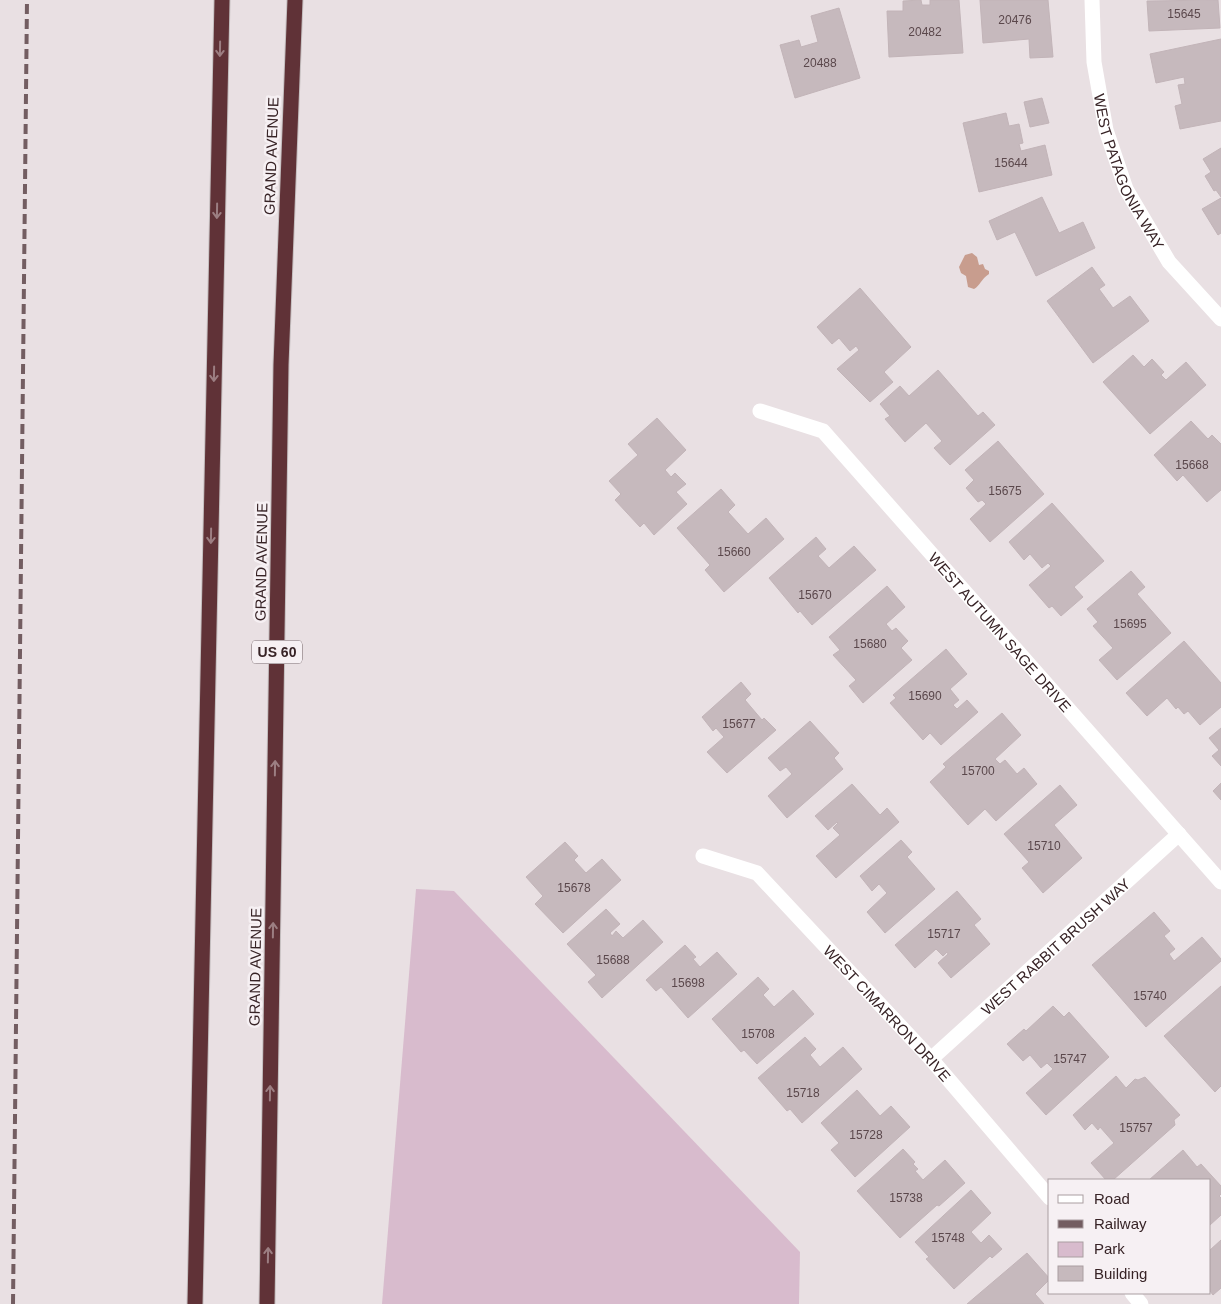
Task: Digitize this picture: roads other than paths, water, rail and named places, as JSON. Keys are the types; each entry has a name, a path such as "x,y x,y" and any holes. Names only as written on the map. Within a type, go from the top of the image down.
{"highway":[{"path":"195,1304 222,0"},
{"name":"GRAND AVENUE","path":"267,1304 281,365 295,0"}],"street":[{"name":"WEST PATAGONIA WAY","path":"1092,0 1094,62 1106,130 1126,189 1169,262 1221,320"},
{"name":"WEST AUTUMN SAGE DRIVE","path":"760,411 823,431 1221,882"},
{"name":"WEST RABBIT BRUSH WAY","path":"931,1059 1179,834"},
{"name":"WEST CIMARRON DRIVE","path":"703,856 757,873 931,1059 1048,1196"}],"railway":[{"path":"13,1304 27,0"}]}
